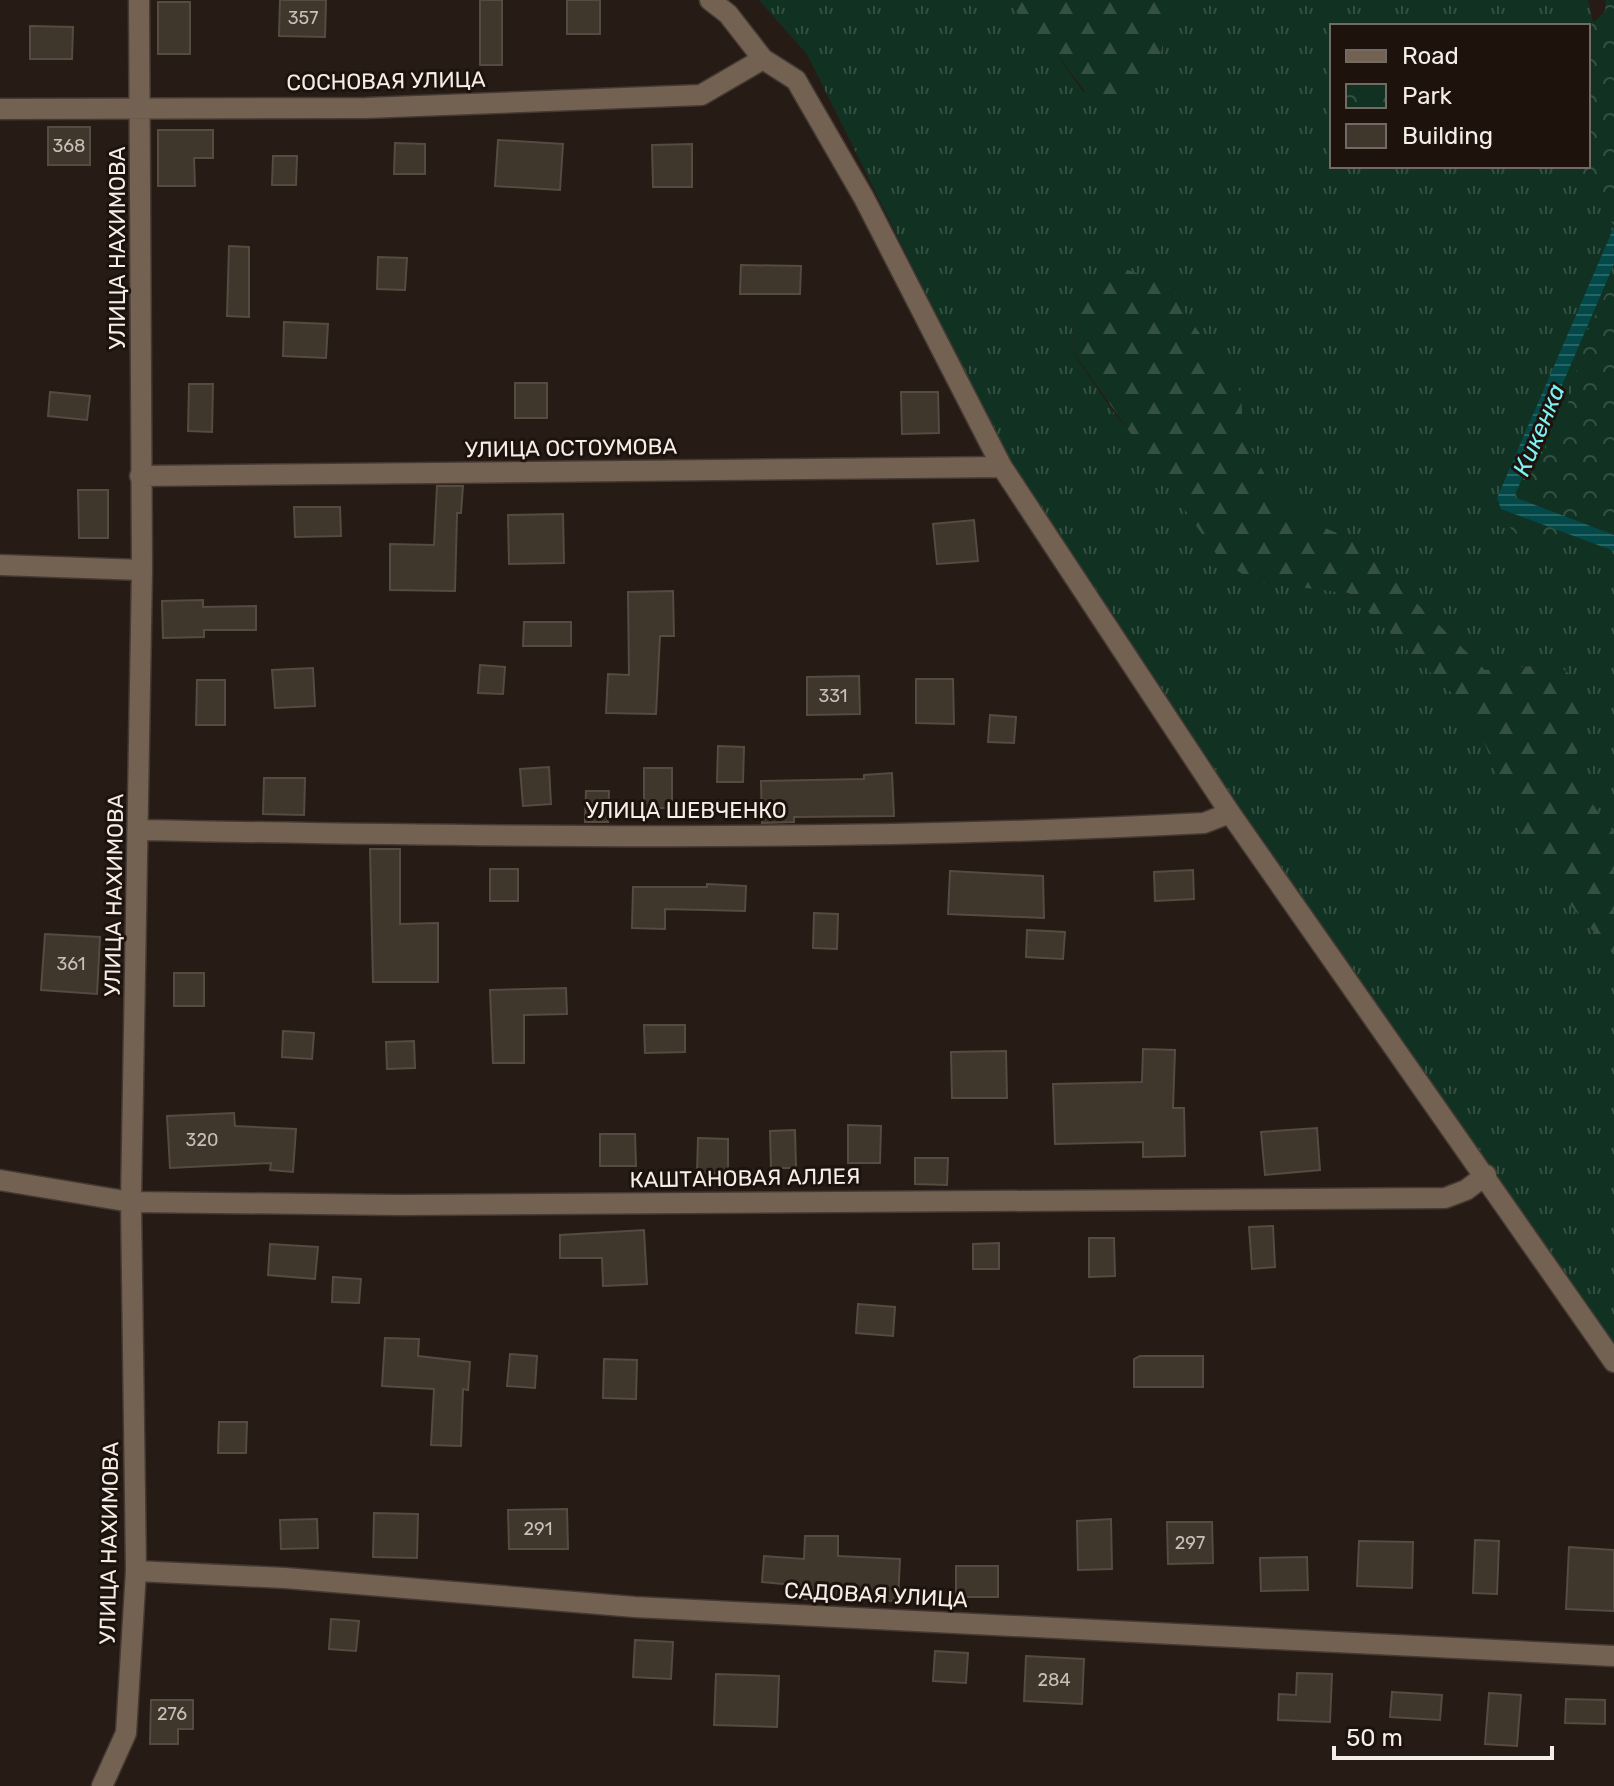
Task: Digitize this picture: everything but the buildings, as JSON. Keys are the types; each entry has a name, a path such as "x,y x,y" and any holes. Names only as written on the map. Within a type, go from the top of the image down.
{"street":[{"name":"УЛИЦА НАХИМОВА","path":"102,1786 126,1733 136,1571 131,1202 140,830 142,570 142,108 139,0"},
{"path":"710,0 728,14 763,59 796,80 864,198 1002,467 1230,813 1614,1362"},
{"name":"СОСНОВАЯ УЛИЦА","path":"0,109 366,108 701,95 763,59"},
{"name":"УЛИЦА ОСТОУМОВА","path":"140,476 1002,467"},
{"path":"0,565 142,570"},
{"name":"УЛИЦА ШЕВЧЕНКО","path":"140,830 389,835 999,834 1204,823 1230,813"},
{"name":"КАШТАНОВАЯ АЛЛЕЯ","path":"0,1180 131,1202 401,1205 1445,1198 1466,1190 1486,1175"},
{"name":"САДОВАЯ УЛИЦА","path":"136,1571 285,1578 635,1607 1614,1656"}],"green space":[{"path":"759,0 1010,0 1028,34 1052,48 1083,92 1158,67 1171,0 1588,0 1614,114 1614,834 1572,776 1584,723 1557,664 1485,670 1351,539 1309,521 1271,486 1243,434 1241,393 1107,263 1072,320 1073,353 1114,413 1254,582 1349,593 1450,691 1484,742 1536,866 1614,955 1614,1346 1243,818 1010,463 807,54"},
{"path":"1010,0 1171,0 1158,67 1106,119 1052,48 1028,34"},
{"path":"1606,0 1614,0 1614,226 1576,168 1590,168 1590,26 1605,11"},
{"path":"1107,263 1164,282 1241,393 1243,434 1271,486 1309,521 1351,539 1485,670 1557,664 1584,686 1584,723 1572,776 1614,834 1614,955 1536,866 1484,742 1450,691 1349,593 1254,582 1219,558 1073,352 1072,320"},
{"path":"1614,278 1614,539 1592,536 1536,541 1520,538 1503,520 1500,507 1509,486 1535,466 1565,415 1586,334"}],"water":[{"name":"Кикенка","path":"1614,227 1614,264 1514,497 1614,535 1614,551 1501,509 1497,498"}]}
